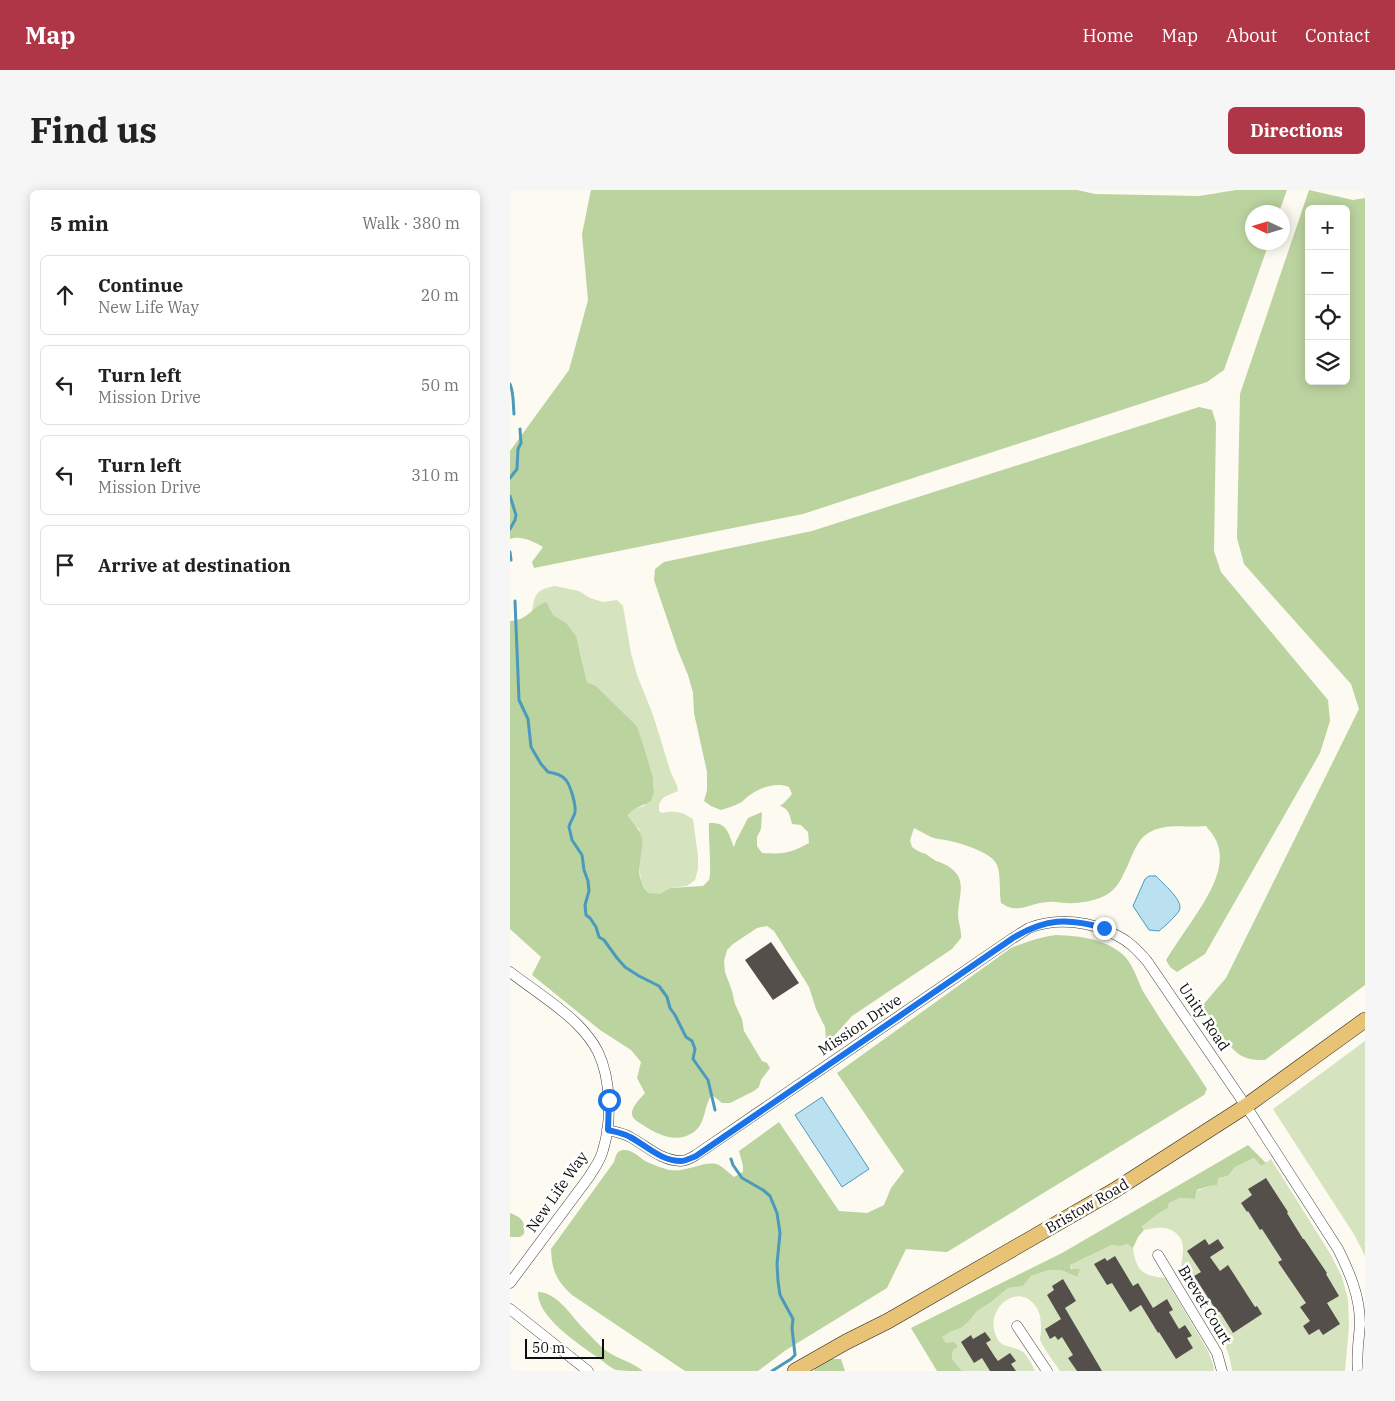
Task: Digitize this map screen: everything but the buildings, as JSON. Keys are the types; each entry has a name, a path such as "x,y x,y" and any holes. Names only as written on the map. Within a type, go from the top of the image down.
{"main road":[{"name":"Bristow Road","path":"795,1371 888,1321 1115,1190 1246,1106 1365,1020"}],"street":[{"name":"Mission Drive","path":"608,1130 620,1132 660,1156 670,1160 683,1161 696,1156 1029,928 1067,922 1087,924 1104,928 1120,936 1134,947"},
{"name":"Unity Road","path":"1134,947 1147,961 1246,1106 1338,1249 1348,1269 1356,1293 1360,1321 1357,1369"},
{"name":"New Life Way","path":"510,972 566,1014 588,1037 598,1052 609,1100 608,1130 603,1150 589,1177 510,1282"},
{"name":"Brevet Court","path":"1158,1255 1218,1353 1222,1371"},
{"path":"510,1309 588,1371"},
{"path":"1017,1326 1046,1371"}],"green space":[{"path":"591,190 1077,190 1095,194 1199,196 1236,190 1287,190 1282,205 1245,205 1245,250 1267,250 1224,370 1207,382 803,514 534,568 532,562 543,547 523,538 510,539 510,451 569,370 588,300 582,234"},
{"path":"1309,190 1353,200 1365,198 1365,985 1265,1060 1247,1058 1237,1053 1202,1006 1226,978 1359,709 1351,684 1244,564 1237,538 1240,394"},
{"path":"1199,407 1212,410 1216,423 1214,551 1221,572 1328,700 1330,721 1320,753 1205,954 1177,972 1170,967 1166,960 1204,902 1219,868 1218,846 1206,826 1173,826 1150,832 1138,843 1118,885 1110,893 1100,898 1079,903 1051,902 1019,908 1013,908 1001,903 997,865 989,856 952,841 931,837 914,828 910,840 912,847 949,867 960,880 961,891 958,915 961,938 952,949 852,1016 834,1036 826,1040 825,1027 816,1009 809,987 774,931 767,926 757,928 727,950 724,961 725,972 742,1019 744,1031 762,1061 767,1063 770,1068 761,1080 759,1087 730,1103 722,1103 712,1095 701,1124 688,1136 674,1138 661,1135 635,1120 632,1114 633,1109 645,1093 637,1078 641,1062 631,1050 600,1030 532,975 541,957 510,929 510,621 526,616 536,607 546,602 553,615 566,623 576,636 587,682 596,686 637,726 653,777 654,792 651,801 636,808 628,815 640,832 642,839 639,872 645,890 648,893 660,894 670,888 703,886 710,876 709,823 724,826 734,847 748,818 762,812 757,846 762,853 781,853 796,849 809,843 808,832 801,825 792,824 790,815 780,806 792,794 789,787 774,785 764,788 754,792 740,803 721,810 704,801 707,790 707,772 694,713 693,693 654,580 655,569 664,562 812,531"},
{"path":"555,586 579,591 590,598 603,602 617,600 623,606 631,653 637,675 653,715 671,773 677,785 678,791 664,797 659,804 659,811 662,813 678,812 693,819 698,869 695,880 687,886 670,888 660,894 648,894 641,881 639,864 642,850 639,829 631,822 628,814 633,809 644,806 654,792 653,777 637,726 596,686 587,682 579,648 566,623 552,615 532,612 534,600 538,593"},
{"path":"1056,935 1082,937 1098,941 1114,948 1125,957 1132,966 1144,993 1162,1022 1207,1089 1204,1095 947,1252 906,1249 887,1288 786,1350 758,1371 685,1371 572,1295 562,1285 552,1263 551,1249 614,1162 618,1153 623,1150 630,1151 647,1162 669,1170 683,1170 714,1164 721,1166 734,1177 743,1172 739,1151 779,1122 839,1211 867,1213 884,1205 891,1188 904,1171 837,1073 1011,948 1033,940"},
{"path":"1365,1041 1365,1256 1355,1236 1273,1109"},
{"path":"1248,1145 1266,1163 1261,1166 1254,1158 1235,1167 1228,1176 1218,1178 1217,1185 1197,1190 1195,1199 1180,1198 1169,1203 1168,1208 1142,1226 1144,1230 1133,1248 1127,1244 1120,1246 1112,1245 1070,1265 1071,1269 1080,1269 1077,1277 1061,1270 1049,1270 1031,1276 1023,1286 1008,1288 977,1311 961,1328 942,1337 946,1343 954,1342 958,1347 953,1350 952,1359 962,1371 937,1371 911,1328 1062,1253"},
{"path":"1254,1158 1261,1166 1271,1159 1331,1255 1342,1277 1348,1299 1349,1326 1345,1371 1232,1371 1223,1339 1183,1274 1181,1267 1183,1248 1181,1239 1169,1229 1144,1230 1142,1226 1168,1208 1169,1203 1180,1198 1195,1199 1197,1191 1216,1185 1218,1178 1228,1176 1235,1167"},
{"path":"510,1213 520,1218 523,1223 524,1234 520,1237 510,1237"},
{"path":"1127,1244 1133,1248 1136,1262 1142,1271 1151,1276 1165,1278 1208,1351 1214,1371 1060,1371 1041,1342 1041,1320 1038,1309 1026,1298 1018,1296 1010,1298 997,1310 994,1318 994,1328 999,1341 1023,1352 1035,1371 962,1371 952,1359 953,1350 958,1347 946,1343 941,1337 961,1328 977,1311 1008,1288 1023,1286 1031,1276 1049,1270 1061,1270 1077,1277 1070,1265 1112,1245 1120,1246"},
{"path":"538,1292 551,1296 563,1305 605,1350 643,1371 616,1370 580,1345 551,1320 544,1311"},
{"path":"830,1359 841,1359 845,1371 814,1371 817,1363"}],"water":[{"path":"1149,876 1156,876 1176,897 1180,907 1175,916 1159,931 1149,930 1133,906 1145,879"},
{"path":"822,1097 869,1169 842,1187 795,1115"}],"waterway":[{"path":"510,384 513,395 514,414"},
{"path":"510,478 517,469 518,449 521,443 520,429"},
{"path":"510,496 516,515 510,529"},
{"path":"510,552 511,560"},
{"path":"515,601 519,700 528,719 531,747 548,772 558,774 564,778 571,791 575,812 569,827 572,840 582,855 588,881 589,891 585,905 586,915 596,927 599,937 604,940 625,967 659,986 667,997 670,1008 686,1037 692,1041 695,1049 693,1059 708,1080 715,1110"},
{"path":"731,1159 742,1178 770,1196 777,1213 780,1233 777,1264 778,1281 780,1295 793,1319 795,1355 772,1371"}],"route":[{"path":"609,1100 608,1130 620,1132 660,1156 670,1160 683,1161 696,1156 1029,928 1067,922 1104,928"}]}
